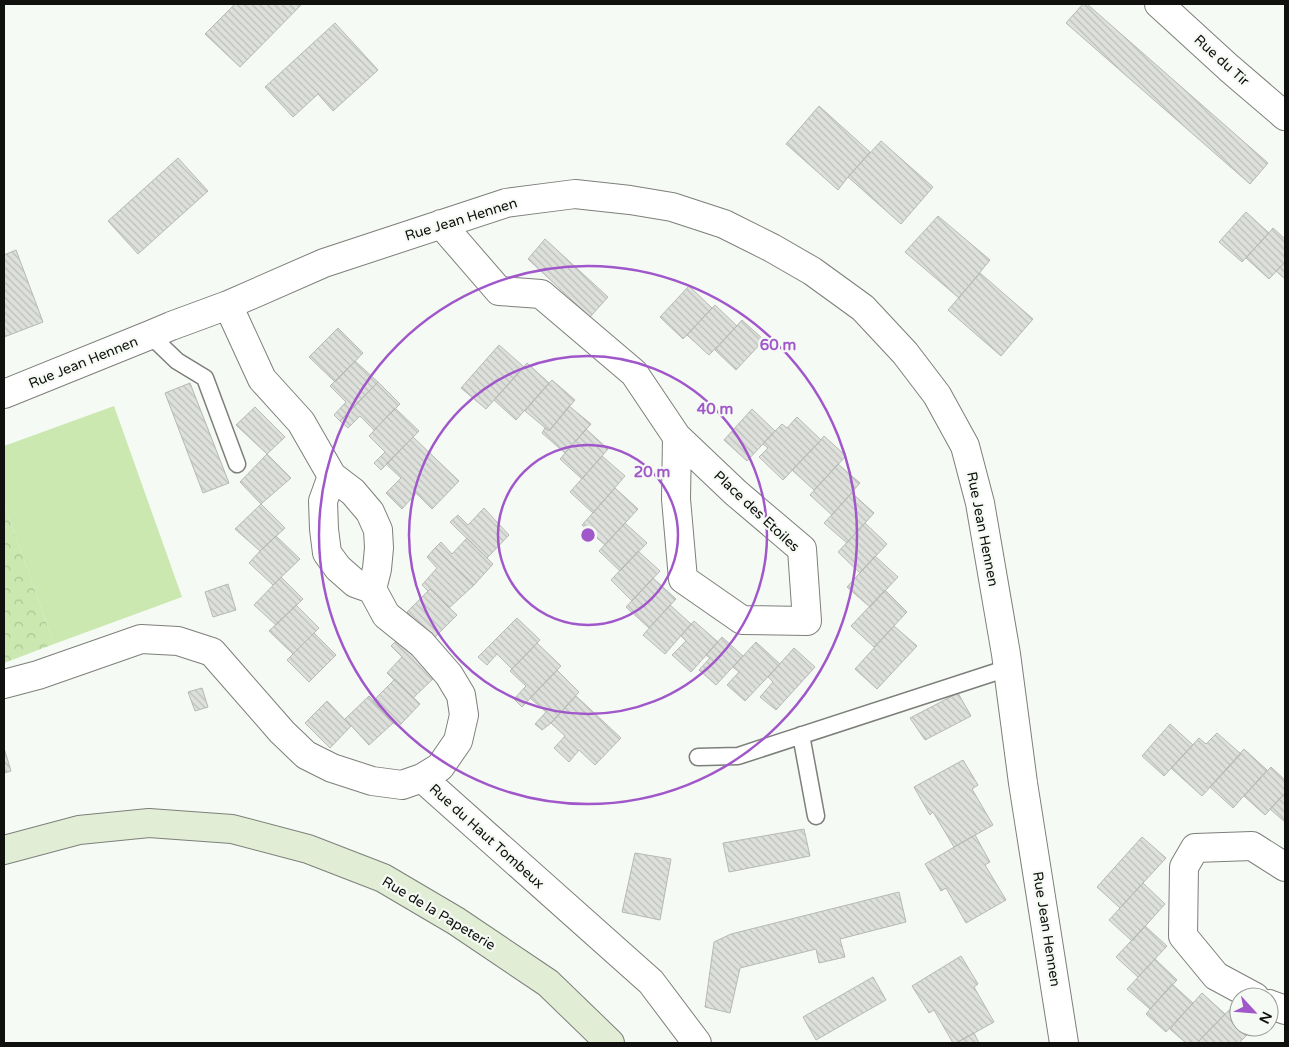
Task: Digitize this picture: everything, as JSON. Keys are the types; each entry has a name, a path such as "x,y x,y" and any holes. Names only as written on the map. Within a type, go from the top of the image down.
{"main road":[{"name":"Rue de la Papeterie","path":"4,850 79,830 148,823 232,829 308,849 383,878 456,921 548,983 610,1043"}],"street":[{"name":"Rue du Tir","path":"1159,4 1285,116"},
{"name":"Rue Jean Hennen","path":"4,394 171,326 228,305 324,263 506,203 575,194 672,207 724,224 812,271 863,308 905,353 937,395 965,446 980,503 1008,668 1023,784 1064,1043"},
{"name":"Place des Etoiles","path":"441,224 499,292 542,294 634,373 677,436 736,493 802,550 807,621 742,620 683,579 676,499 677,436"},
{"path":"228,305 262,378 301,422 332,476 353,492 370,512 378,530 379,548 377,569 372,589"},
{"path":"332,476 323,501 327,553 338,568 355,583 372,589 386,615 422,644 449,675 461,695 464,715 458,741 440,767 422,778"},
{"name":"Rue du Haut Tombeux","path":"4,684 38,675 142,639 178,641 212,652 282,732 306,755 332,768 372,781 402,785 422,778 651,982 697,1043"},
{"path":"1236,987 1216,976 1183,936 1184,867 1195,848 1252,846 1285,867"}],"lane":[{"path":"150,335 177,361 205,378 237,464"},
{"path":"698,756 738,756 1008,668"},
{"path":"801,735 816,816"}],"green space":[{"path":"114,406 182,597 54,644 4,504 4,446"},
{"path":"4,504 54,644 4,663"}],"building":[{"path":"235,4 302,4 240,67 205,34"},
{"path":"1083,4 1087,4 1268,163 1250,184 1066,23"},
{"path":"335,23 378,70 333,111 318,94 293,117 265,87"},
{"path":"819,106 870,152 838,190 786,144"},
{"path":"881,141 933,187 901,224 848,177"},
{"path":"178,158 208,191 138,254 108,221"},
{"path":"1246,212 1269,233 1242,262 1219,242"},
{"path":"938,216 990,260 959,298 905,252"},
{"path":"1273,228 1285,239 1285,262 1269,279 1246,258"},
{"path":"545,239 608,297 590,317 528,259"},
{"path":"16,250 43,322 4,337 4,255"},
{"path":"1285,262 1285,279 1276,271"},
{"path":"980,273 1033,319 1001,356 948,310"},
{"path":"689,286 712,308 683,339 660,317"},
{"path":"715,305 737,326 709,355 687,335"},
{"path":"742,320 764,340 736,370 715,350"},
{"path":"338,328 363,353 335,382 309,357"},
{"path":"499,345 524,367 486,409 461,388"},
{"path":"355,361 378,382 340,421 334,415 346,402 330,386"},
{"path":"527,363 549,383 516,420 494,400"},
{"path":"552,380 575,400 549,431 525,411"},
{"path":"378,382 400,404 374,430 360,416 348,428 340,421"},
{"path":"190,383 229,483 203,493 165,393"},
{"path":"569,406 591,424 565,453 542,433 545,428 549,431"},
{"path":"255,407 285,437 267,454 236,425"},
{"path":"395,408 419,431 381,470 374,463 385,452 369,436"},
{"path":"752,409 775,431 747,461 724,440"},
{"path":"797,417 821,440 783,480 759,457 768,448 763,444 775,431 782,424 787,428"},
{"path":"586,429 608,449 582,479 560,459"},
{"path":"824,436 846,456 814,490 792,470"},
{"path":"413,437 459,481 432,509 416,493 402,509 386,493 401,478 386,464"},
{"path":"267,454 291,478 261,504 240,482"},
{"path":"602,456 625,476 593,513 570,492"},
{"path":"838,464 860,483 832,515 810,495"},
{"path":"615,488 638,509 605,545 582,525"},
{"path":"852,493 874,513 847,543 824,523"},
{"path":"261,504 285,528 260,551 235,529"},
{"path":"484,508 509,535 487,558 450,522 458,515 468,525"},
{"path":"625,523 647,543 620,571 599,551"},
{"path":"865,523 887,544 860,573 838,552"},
{"path":"276,536 300,559 273,585 249,563"},
{"path":"467,538 493,564 474,585 435,548 441,542 452,554"},
{"path":"435,548 474,585 449,608 430,589 428,591 422,585 437,568 427,557"},
{"path":"638,551 660,571 632,601 611,580"},
{"path":"875,556 898,577 870,607 847,587"},
{"path":"281,577 303,599 276,625 254,605"},
{"path":"653,578 676,599 649,628 626,607"},
{"path":"228,584 236,610 213,617 205,592"},
{"path":"430,589 457,615 433,639 407,612"},
{"path":"885,590 907,612 874,647 851,626"},
{"path":"296,605 319,628 293,654 269,631"},
{"path":"670,605 691,624 665,654 643,635"},
{"path":"517,618 540,640 512,669 497,654 487,665 478,657"},
{"path":"694,621 718,642 691,672 672,655 686,641 681,636"},
{"path":"894,626 917,646 877,689 855,669"},
{"path":"314,633 336,655 309,682 287,660"},
{"path":"722,637 743,656 716,685 699,670 710,658 706,655"},
{"path":"399,638 435,677 413,698 387,673 402,657 391,646"},
{"path":"756,642 780,664 745,701 727,685 739,672 733,667"},
{"path":"537,643 561,666 522,707 514,699 526,686 510,671"},
{"path":"794,648 815,667 776,710 760,697 773,682 768,677"},
{"path":"557,670 579,692 551,723 542,730 535,724 546,712 530,698"},
{"path":"395,679 420,704 399,726 393,723 373,701"},
{"path":"202,688 208,707 195,711 188,692"},
{"path":"958,693 971,716 925,740 910,718"},
{"path":"369,696 393,723 369,745 345,719"},
{"path":"576,696 621,738 595,765 579,750 569,762 554,748 565,736 551,723"},
{"path":"327,701 351,726 330,748 305,723"},
{"path":"1170,724 1193,745 1164,776 1142,756"},
{"path":"1217,733 1241,754 1202,796 1171,768 1199,738 1206,744"},
{"path":"4,748 11,771 4,773"},
{"path":"1244,749 1267,770 1233,808 1210,787"},
{"path":"963,760 978,785 972,789 993,825 954,847 933,812 930,815 914,787"},
{"path":"1271,767 1285,780 1285,793 1265,815 1244,796"},
{"path":"1285,793 1285,822 1270,809"},
{"path":"804,829 810,856 729,872 723,843"},
{"path":"975,835 990,862 985,865 1006,900 966,923 946,888 941,891 925,864"},
{"path":"1142,837 1166,858 1120,908 1097,887"},
{"path":"635,853 671,859 660,920 622,912"},
{"path":"1143,883 1165,904 1132,941 1109,920"},
{"path":"899,892 906,922 840,939 845,957 819,963 816,949 740,968 730,1013 705,1007 714,942 731,934"},
{"path":"1145,926 1167,946 1138,977 1116,957"},
{"path":"961,956 978,984 974,987 994,1022 953,1043 934,1010 929,1013 912,986"},
{"path":"1155,959 1177,980 1150,1009 1127,989"},
{"path":"873,977 886,1000 816,1040 803,1017"},
{"path":"1172,984 1193,1003 1166,1032 1146,1014"},
{"path":"1202,993 1225,1014 1197,1043 1186,1043 1170,1029"},
{"path":"1229,1010 1229,1037 1245,1037 1239,1043 1197,1043"},
{"path":"974,1033 979,1043 956,1043"}]}
